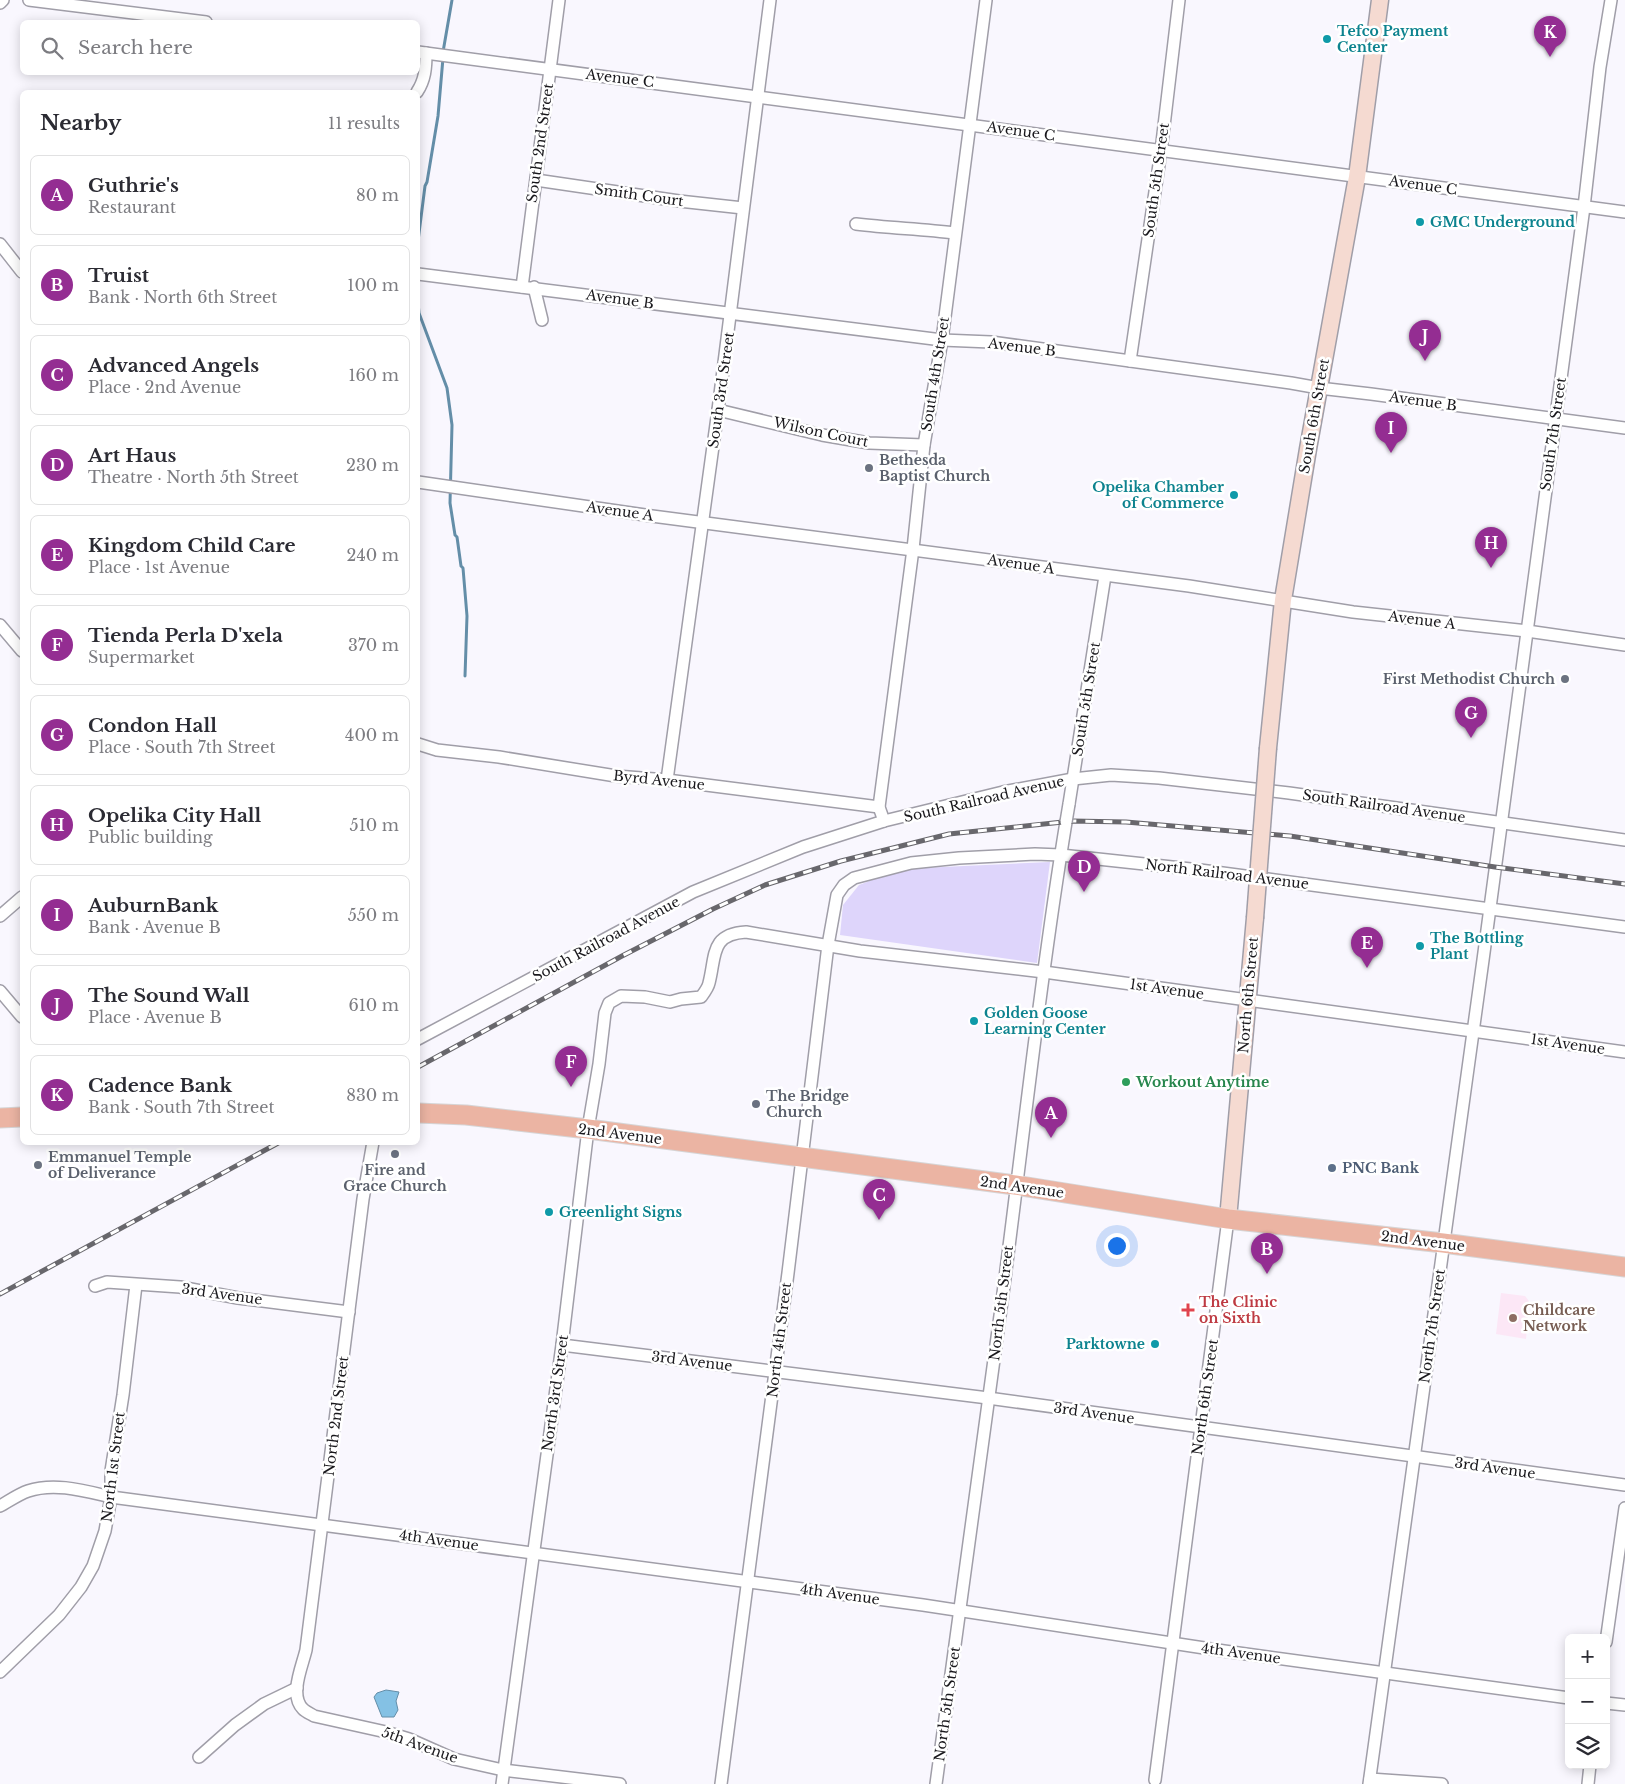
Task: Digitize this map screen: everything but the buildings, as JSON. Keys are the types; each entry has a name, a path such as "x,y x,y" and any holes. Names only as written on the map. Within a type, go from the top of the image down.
{"main road":[{"name":"2nd Avenue","path":"420,1113 466,1115 588,1129 1016,1185 1228,1219 1443,1243 1625,1267"},
{"path":"0,1118 20,1117"}],"street":[{"path":"0,3 3,0"},
{"path":"29,0 190,20"},
{"name":"South 2nd Street","path":"542,320 528,287 536,180 559,0"},
{"name":"South 3rd Street","path":"667,780 718,410 770,0"},
{"name":"South 4th Street","path":"879,807 913,549 924,445 942,340 986,0"},
{"name":"South 5th Street","path":"1130,361 1161,151 1179,0"},
{"name":"South 6th Street","path":"1262,834 1268,748 1283,600 1318,388 1357,177 1380,0"},
{"name":"South 7th Street","path":"1495,868 1584,207 1600,67 1611,0"},
{"path":"418,90 426,72 422,53"},
{"name":"Avenue C","path":"422,53 1625,212"},
{"name":"Smith Court","path":"536,180 679,201 743,208"},
{"path":"856,224 880,228 916,228 955,233"},
{"path":"0,244 20,269"},
{"name":"Avenue B","path":"420,274 942,340 992,342 1318,388 1625,428"},
{"name":"Wilson Court","path":"718,410 750,416 822,435 869,443 924,445"},
{"name":"Avenue A","path":"420,482 1189,586 1353,612 1527,631 1625,645"},
{"name":"South 5th Street","path":"1066,822 1105,576"},
{"path":"0,626 20,649"},
{"name":"Byrd Avenue","path":"421,746 436,750 499,757 616,776 667,780 879,807"},
{"name":"South Railroad Avenue","path":"420,1038 693,892 803,847 884,821 1003,792 1073,778 1111,775 1159,778 1289,793 1625,840"},
{"path":"879,807 884,821"},
{"name":"North 5th Street","path":"936,1784 1002,1301 1044,972 1066,822"},
{"name":"North 6th Street","path":"1155,1780 1228,1219 1262,834"},
{"name":"North Railroad Avenue","path":"837,895 844,885 854,878 911,863 1062,851 1278,882 1625,927"},
{"name":"North 7th Street","path":"1369,1781 1495,868"},
{"name":"North 4th Street","path":"721,1784 828,945 837,895"},
{"path":"0,916 20,899"},
{"name":"1st Avenue","path":"609,1003 621,996 645,997 670,1002 701,997 708,986 715,950 722,939 734,933 746,932 860,951 1044,972 1625,1052"},
{"path":"0,991 20,1015"},
{"name":"North 3rd Street","path":"502,1784 562,1345 588,1129 605,1013 609,1003"},
{"name":"North 2nd Street","path":"297,1688 306,1650 363,1199 372,1145"},
{"name":"3rd Avenue","path":"95,1286 107,1282 180,1287 238,1298 349,1312"},
{"name":"North 1st Street","path":"0,1672 59,1615 81,1587 93,1566 105,1531 111,1497 111,1471 123,1395 136,1285"},
{"name":"3rd Avenue","path":"562,1345 988,1398 1625,1486"},
{"name":"4th Avenue","path":"0,1506 28,1491 39,1489 74,1489 111,1497 323,1526 383,1532 959,1611 1174,1644 1565,1697"},
{"path":"1607,1634 1625,1508"},
{"path":"199,1757 235,1725 264,1704 297,1688"},
{"name":"5th Avenue","path":"297,1688 298,1701 304,1710 314,1716 409,1739 454,1759 504,1770 620,1784"},
{"path":"1610,1703 1625,1705"},
{"path":"1588,1784 1590,1769"},
{"path":"1369,1781 1442,1784"}],"shaded area":[{"path":"1050,862 1037,963 840,935 843,905 859,885 900,869"},
{"name":"Childcare Network","path":"1501,1293 1525,1296 1529,1301 1526,1339 1496,1334"}],"water":[{"path":"386,1690 399,1692 396,1701 398,1710 394,1717 382,1717 374,1697 377,1693"}],"waterway":[{"path":"443,52 452,0"},
{"path":"420,225 438,116 443,58"},
{"path":"420,316 447,388 452,425 450,503 461,566 463,568 467,616 465,676"}],"railway":[{"path":"420,1066 622,956 713,909 765,885 841,861 949,834 1072,821 1126,822 1290,836 1495,867 1625,884"},
{"path":"0,1294 274,1145"}],"place":[{"name":"Tefco Payment Center","path":"1327,39"},
{"name":"Cadence Bank","path":"1550,57"},
{"name":"GMC Underground","path":"1420,222"},
{"name":"The Sound Wall","path":"1425,361"},
{"name":"AuburnBank","path":"1391,453"},
{"name":"Bethesda Baptist Church","path":"869,468"},
{"name":"Opelika Chamber of Commerce","path":"1234,495"},
{"name":"Opelika City Hall","path":"1491,568"},
{"name":"First Methodist Church","path":"1565,679"},
{"name":"Condon Hall","path":"1471,738"},
{"name":"Art Haus","path":"1084,892"},
{"name":"The Bottling Plant","path":"1420,946"},
{"name":"Kingdom Child Care","path":"1367,968"},
{"name":"Golden Goose Learning Center","path":"974,1021"},
{"name":"Workout Anytime","path":"1126,1082"},
{"name":"Tienda Perla D'xela","path":"571,1087"},
{"name":"The Bridge Church","path":"756,1104"},
{"name":"Guthrie's","path":"1051,1138"},
{"name":"Fire and Grace Church","path":"395,1154"},
{"name":"Emmanuel Temple of Deliverance","path":"38,1165"},
{"name":"PNC Bank","path":"1332,1168"},
{"name":"Greenlight Signs","path":"549,1212"},
{"name":"Advanced Angels","path":"879,1220"},
{"name":"Truist","path":"1267,1274"},
{"name":"The Clinic on Sixth","path":"1188,1310"},
{"name":"Childcare Network","path":"1513,1318"},
{"name":"Parktowne","path":"1155,1344"}]}
